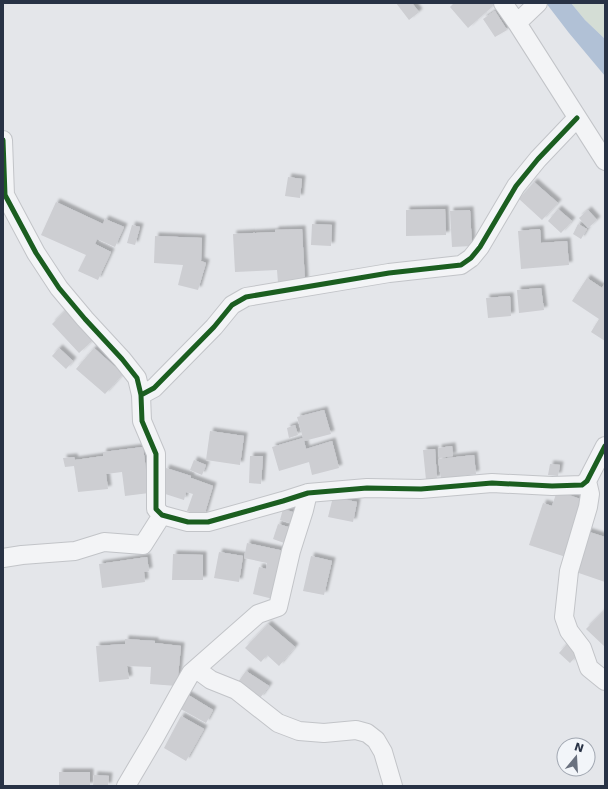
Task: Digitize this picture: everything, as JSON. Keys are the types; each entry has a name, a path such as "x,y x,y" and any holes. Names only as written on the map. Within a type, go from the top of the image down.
{"street":[{"path":"503,3 519,21 577,118 605,161"},
{"path":"519,21 538,3"},
{"path":"141,395 154,388 159,383 214,327 232,304 246,297 389,273 461,265 466,262 480,247 516,186 538,159 577,118"},
{"path":"3,140 4,195 36,252 59,288 137,378 141,395 142,422 156,454 156,509 162,515 188,522 208,522 308,493 367,488 421,488 492,482 552,486 582,485 588,481 605,446"},
{"path":"588,481 590,494 588,507 569,571 564,617 568,631 582,648 589,668 605,681"},
{"path":"126,786 155,738 191,673 258,614 278,606 291,551 308,493"},
{"path":"3,558 75,551 104,542 143,545 162,515"},
{"path":"196,669 211,680 236,690 278,723 299,731 324,733 356,730 367,733 376,740 383,752 394,786"}],"shaded area":[{"path":"571,3 605,3 605,39 585,20"}],"water":[{"path":"546,3 571,3 585,20 605,39 605,76 569,33"}],"building":[{"path":"396,3 412,3 419,12 409,20"},
{"path":"454,3 492,3 494,5 468,28 450,7"},
{"path":"495,11 507,30 495,37 483,19"},
{"path":"288,177 302,179 300,198 285,196"},
{"path":"534,182 558,203 542,220 519,199"},
{"path":"56,202 103,224 105,219 124,227 115,247 97,239 95,244 111,252 98,280 78,271 86,255 41,235"},
{"path":"445,209 446,235 406,236 406,210"},
{"path":"558,209 572,221 561,233 548,221"},
{"path":"470,210 472,246 452,247 450,211"},
{"path":"588,210 597,220 588,228 579,218"},
{"path":"312,224 332,225 331,246 311,245"},
{"path":"578,224 587,229 581,239 573,234"},
{"path":"132,225 140,227 135,245 127,243"},
{"path":"302,229 305,282 278,283 277,270 235,272 233,234"},
{"path":"540,229 541,243 567,241 569,265 521,269 518,231"},
{"path":"155,236 202,238 201,261 206,263 198,290 178,285 183,265 154,263"},
{"path":"587,278 602,288 605,283 605,341 591,332 599,319 572,301"},
{"path":"541,288 544,310 519,313 517,290"},
{"path":"510,296 511,316 488,318 486,298"},
{"path":"66,310 94,339 79,353 52,324"},
{"path":"59,348 73,361 66,369 52,356"},
{"path":"94,348 123,374 105,394 76,369"},
{"path":"324,410 331,434 304,441 306,449 332,441 339,468 312,475 309,462 279,471 272,447 303,438 297,417"},
{"path":"295,425 298,435 289,438 287,428"},
{"path":"210,431 244,436 240,465 206,460"},
{"path":"452,446 453,456 439,458 438,448"},
{"path":"143,447 149,493 125,496 122,472 106,474 108,489 78,492 74,466 65,467 63,458 74,457 75,460 103,456 103,452"},
{"path":"435,449 437,479 426,480 423,450"},
{"path":"474,455 476,474 441,479 438,459"},
{"path":"250,456 263,456 261,484 249,483"},
{"path":"194,460 206,465 202,475 190,470"},
{"path":"550,464 560,465 558,476 548,475"},
{"path":"166,468 191,476 191,478 213,486 204,516 187,511 193,494 186,492 184,500 159,492"},
{"path":"557,491 583,500 569,558 529,545 543,503 552,506"},
{"path":"333,497 357,502 353,522 328,517"},
{"path":"283,509 296,513 293,524 280,520"},
{"path":"278,524 292,528 287,544 273,539"},
{"path":"586,531 605,537 605,582 573,571"},
{"path":"247,543 284,551 273,599 253,594 259,567 266,569 267,563 244,558"},
{"path":"219,552 243,556 239,582 214,578"},
{"path":"173,554 203,555 203,580 172,580"},
{"path":"311,556 332,561 324,595 303,591"},
{"path":"147,557 149,571 144,572 145,582 102,588 99,564"},
{"path":"605,610 605,647 586,629"},
{"path":"268,624 295,647 279,666 267,655 261,662 245,648"},
{"path":"125,639 155,641 155,643 181,646 177,686 150,684 151,667 127,666 129,679 99,682 96,646 125,644"},
{"path":"568,643 579,653 570,663 559,653"},
{"path":"246,671 269,686 260,698 238,682"},
{"path":"185,693 213,710 206,723 177,707"},
{"path":"181,716 204,729 186,761 164,748"},
{"path":"59,772 90,772 90,786 59,786"},
{"path":"94,775 109,776 108,786 93,786"}],"cycle path":[{"path":"141,395 154,388 214,327 232,305 246,297 389,273 461,265 471,258 480,247 516,186 538,159 577,118"},
{"path":"3,140 5,195 36,253 59,288 137,378 141,395 142,421 156,454 156,509 162,515 188,522 208,522 308,493 367,488 421,489 492,483 552,486 582,485 587,481 605,446"}]}
